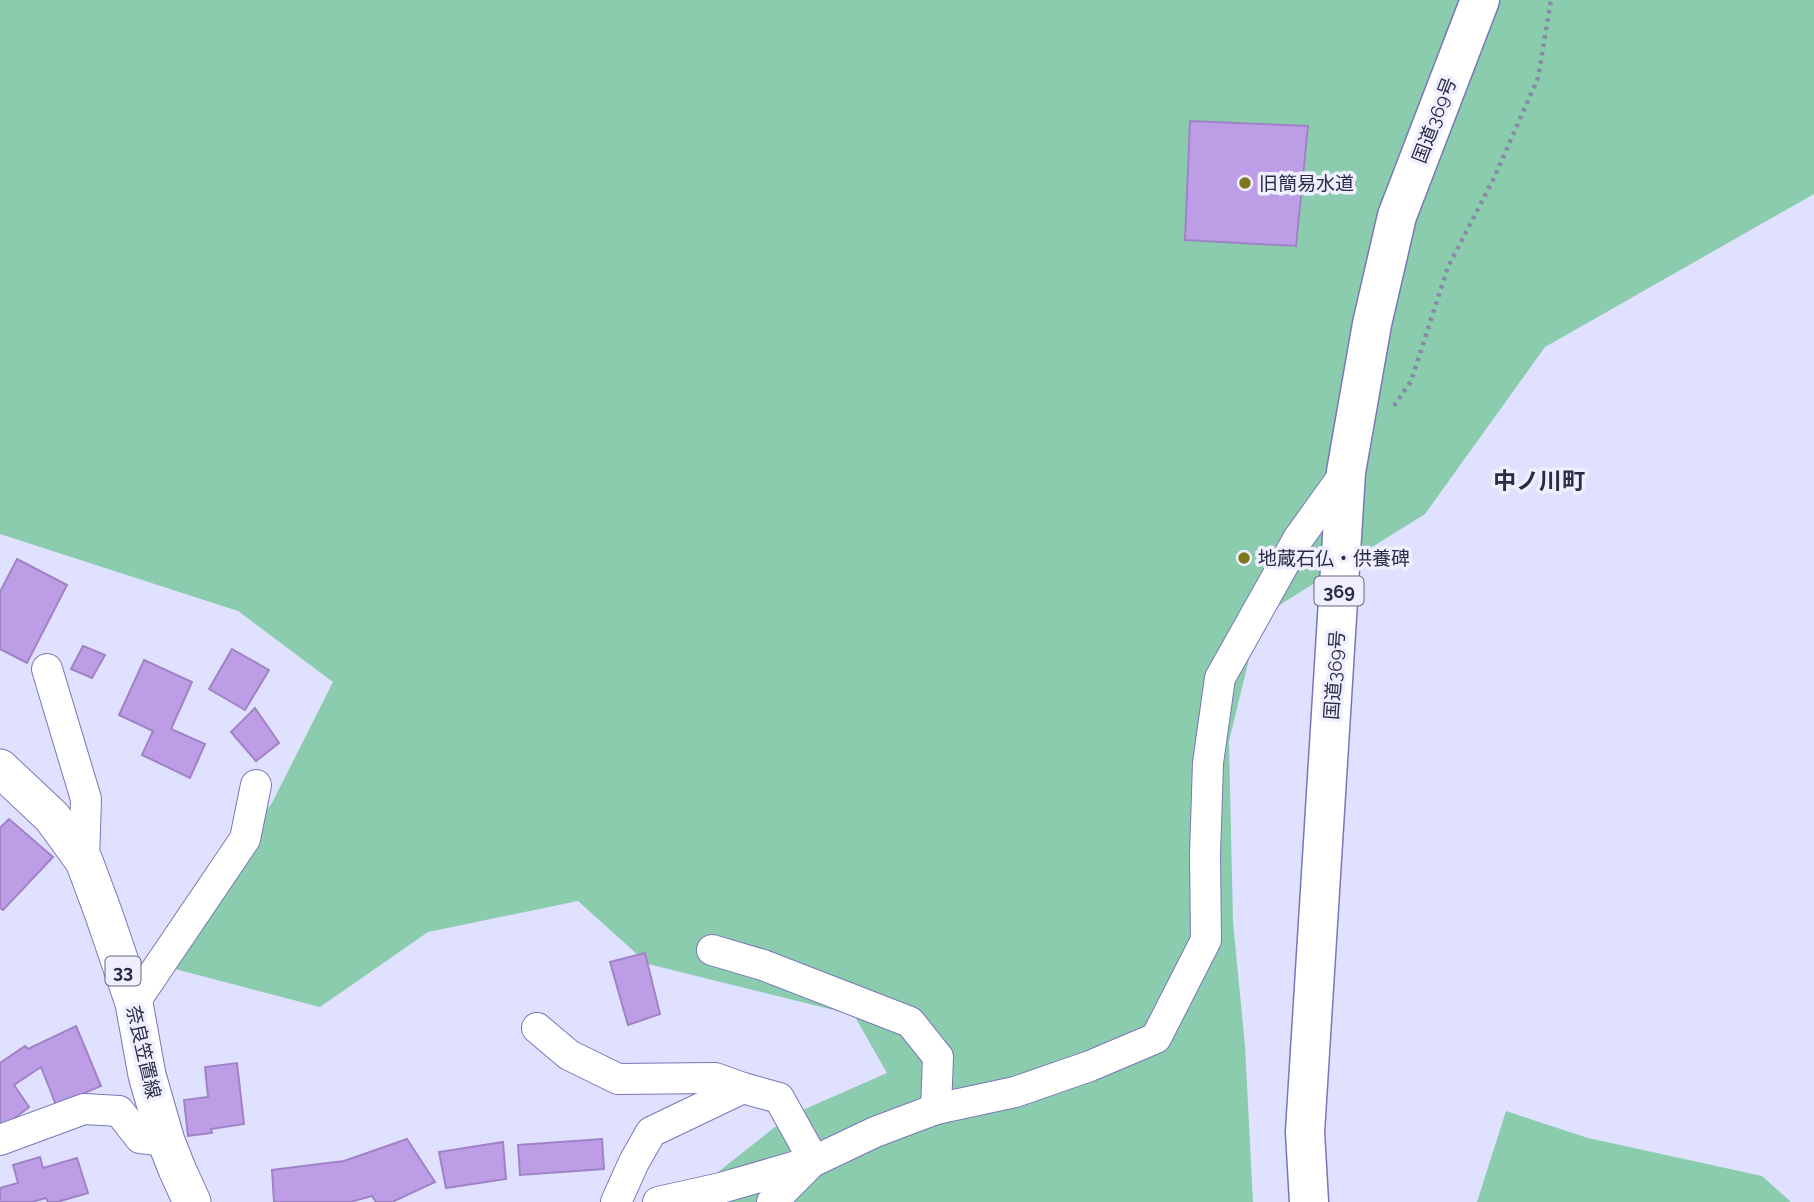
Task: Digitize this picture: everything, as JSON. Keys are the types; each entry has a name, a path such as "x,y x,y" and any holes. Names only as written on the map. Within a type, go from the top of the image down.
{"highway":[{"name":"国道369号","path":"1309,1202 1305,1132 1346,472 1372,324 1397,216 1480,0"}],"main road":[{"name":"奈良笠置線","path":"0,768 52,817 84,861 134,1003 147,1075 166,1141 192,1202"}],"street":[{"path":"658,1202 721,1188 814,1161 875,1132 936,1110 1014,1092 1090,1066 1156,1038 1206,940 1208,763 1220,678 1298,539 1346,472"},
{"path":"47,669 86,799 84,861"},
{"path":"134,1003 245,839 256,785"},
{"path":"712,950 763,965 910,1022 937,1057 936,1110"},
{"path":"537,1028 569,1055 618,1079 715,1079 779,1098 814,1161"},
{"path":"616,1202 651,1132 743,1088"},
{"path":"0,1140 84,1109 118,1111 140,1138 166,1141"},
{"path":"772,1202 814,1161"}],"path":[{"path":"1387,415 1411,381 1448,267 1494,178 1538,78 1551,0"}],"green space":[{"path":"0,0 1814,0 1814,194 1545,347 1425,514 1259,618 1229,741 1233,922 1245,1046 1253,1202 680,1202 789,1116 887,1073 854,1015 648,964 578,901 428,932 320,1007 175,969 189,906 272,803 333,682 238,611 0,534"},
{"path":"1506,1111 1588,1138 1762,1176 1791,1202 1477,1202"}],"building":[{"name":"旧簡易水道","path":"1190,121 1308,126 1296,246 1185,240"},
{"path":"17,559 67,585 27,663 0,649 0,592"},
{"path":"83,646 105,655 92,678 71,669"},
{"path":"232,649 269,670 245,710 209,689"},
{"path":"144,660 192,682 171,729 205,744 190,778 142,755 153,731 119,715"},
{"path":"255,708 279,743 256,761 231,732"},
{"path":"9,819 53,857 3,910 0,908 0,828"},
{"path":"645,953 660,1014 628,1025 610,962"},
{"path":"76,1026 101,1086 56,1105 41,1067 14,1085 29,1107 4,1126 0,1121 0,1063 25,1046 28,1049"},
{"path":"237,1063 244,1124 188,1136 184,1100 208,1097 205,1067"},
{"path":"407,1139 435,1182 392,1202 376,1202 372,1196 350,1202 274,1202 272,1170 344,1161"},
{"path":"602,1139 604,1169 520,1175 518,1145"},
{"path":"503,1142 506,1179 446,1188 439,1152"},
{"path":"40,1157 43,1168 77,1158 88,1193 57,1202 48,1202 46,1198 32,1202 0,1202 0,1188 18,1183 13,1165"}],"place":[{"name":"旧簡易水道","path":"1245,183"},
{"name":"地蔵石仏・供養碑","path":"1244,558"}],"district":[{"name":"中ノ川町","path":"1539,480"}]}
